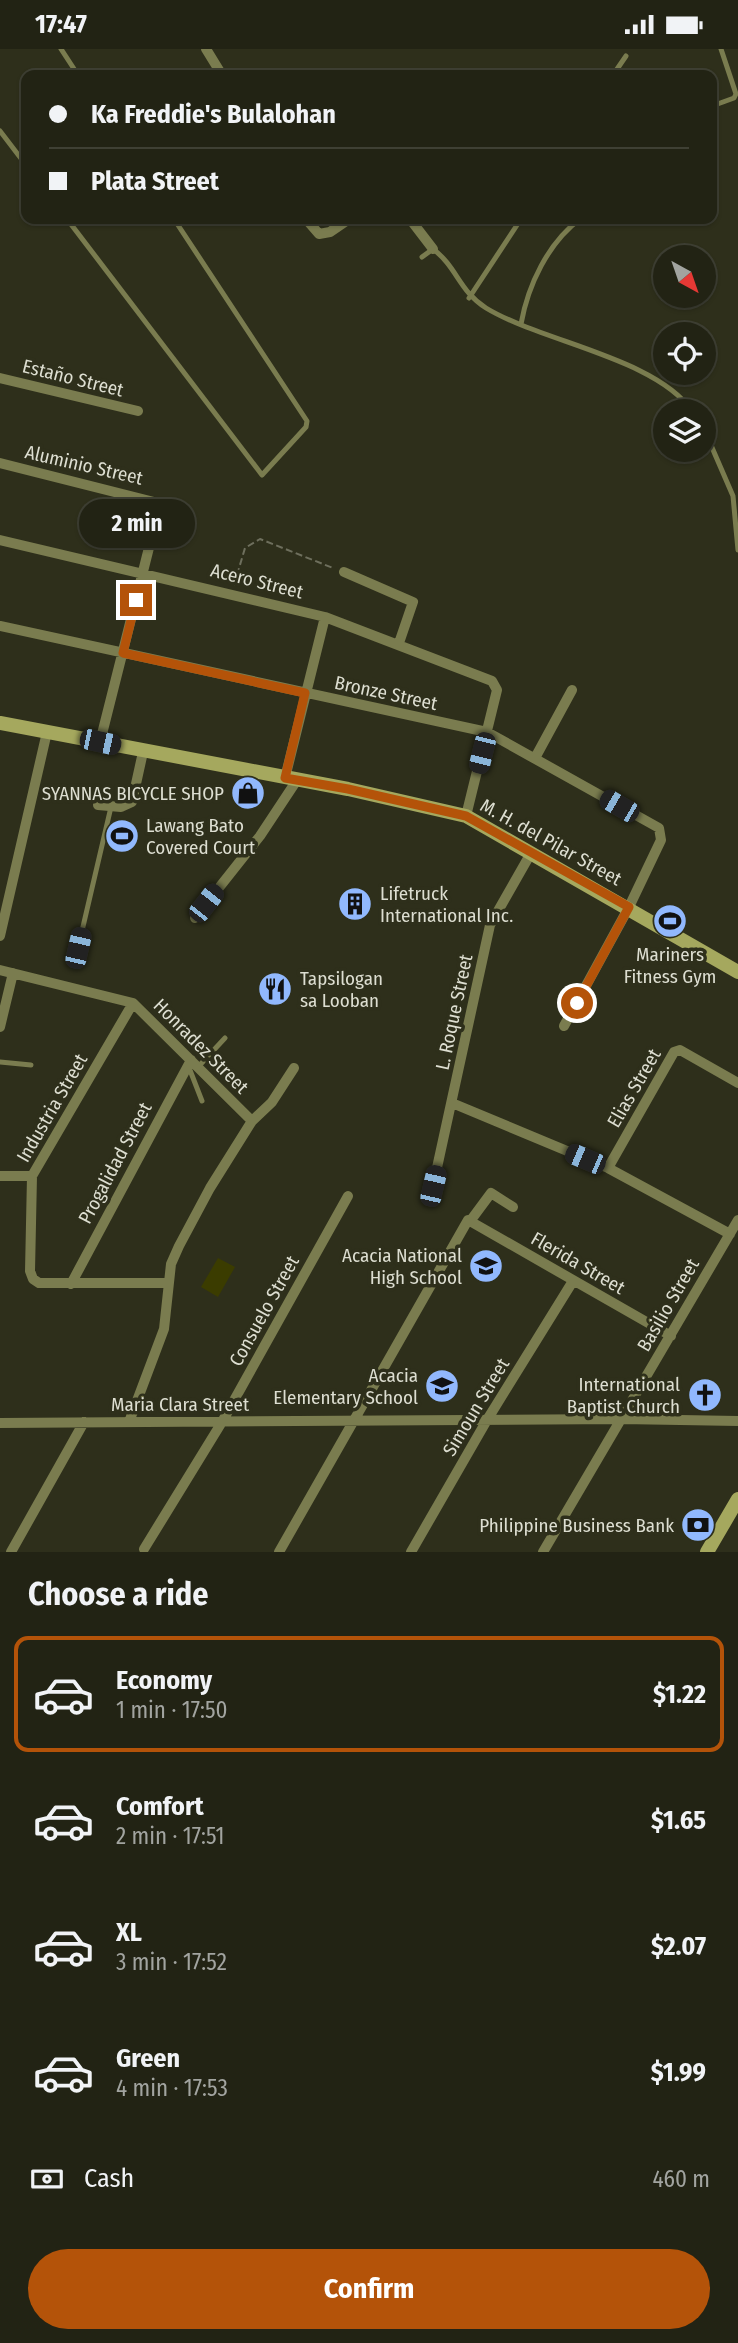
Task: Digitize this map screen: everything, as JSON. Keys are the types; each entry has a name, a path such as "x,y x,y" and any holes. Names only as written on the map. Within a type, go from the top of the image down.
{"main road":[{"name":"M. H. del Pilar Street","path":"0,723 466,816 629,907 738,972"},
{"path":"707,1552 738,1499"}],"street":[{"path":"206,49 219,70"},
{"path":"310,224 319,234 330,232 342,224"},
{"path":"414,224 433,249"},
{"name":"Estaño Street","path":"0,378 138,411"},
{"name":"Aluminio Street","path":"0,463 158,503 144,573"},
{"name":"Acero Street","path":"0,540 232,592 325,617 398,643 496,684 487,732"},
{"path":"344,572 413,602 398,643"},
{"path":"100,742 144,573"},
{"path":"195,918 260,836 291,779 305,693 325,617"},
{"name":"Bronze Street","path":"0,626 487,732 659,828 661,840 629,907"},
{"path":"535,758 572,690"},
{"path":"0,936 47,732"},
{"path":"466,816 487,732"},
{"path":"97,805 121,807 132,802 143,752"},
{"name":"L. Roque Street","path":"433,1186 490,925 531,853"},
{"path":"564,1026 629,907"},
{"name":"Honradez Street","path":"0,970 133,1003 251,1121"},
{"path":"0,1027 13,973"},
{"name":"Industria Street","path":"71,1283 39,1283 33,1279 30,1271 32,1176 133,1003"},
{"name":"Elias Street","path":"608,1168 674,1052 680,1050 738,1083"},
{"name":"Progalidad Street","path":"71,1283 192,1064"},
{"path":"129,1422 164,1329 171,1264 179,1246 251,1121 272,1102 294,1068"},
{"path":"452,1103 608,1168 730,1234"},
{"path":"0,1176 32,1176"},
{"path":"279,1552 470,1220 491,1193 513,1207"},
{"name":"Consuelo Street","path":"144,1549 222,1422 348,1196"},
{"name":"Flerida Street","path":"470,1220 671,1336"},
{"name":"Basilio Street","path":"543,1552 738,1220"},
{"name":"Simoun Street","path":"411,1552 486,1420 573,1281"},
{"path":"71,1283 169,1283"},
{"name":"Maria Clara Street","path":"0,1423 622,1419 738,1421"},
{"path":"11,1552 84,1422"}],"lane":[{"path":"61,49 75,70"},
{"path":"717,104 734,98 736,94 721,49"},
{"path":"617,70 626,56"},
{"path":"0,131 21,158"},
{"path":"70,224 262,475 306,427 307,421 177,224"},
{"path":"469,297 519,224"},
{"path":"521,324 524,307 552,247 574,224"},
{"path":"422,257 433,249 443,256 469,297 521,324 660,381 679,399"},
{"path":"716,457 733,496 738,550"},
{"path":"78,948 111,807"},
{"path":"202,1101 192,1064 225,1038"},
{"path":"0,1062 31,1065"}],"path":[{"path":"232,592 245,548 260,539 344,572"}],"shaded area":[{"path":"218,1258 235,1267 218,1297 201,1287"}],"place":[{"name":"SYANNAS BICYCLE SHOP","path":"248,793"},
{"name":"Lawang Bato Covered Court","path":"122,836"},
{"name":"Lifetruck International Inc.","path":"355,904"},
{"name":"Mariners Fitness Gym","path":"670,921"},
{"name":"Tapsilogan sa Looban","path":"275,989"},
{"name":"Acacia National High School","path":"486,1266"},
{"name":"Acacia Elementary School","path":"442,1386"},
{"name":"International Baptist Church","path":"705,1395"},
{"name":"Philippine Business Bank","path":"698,1525"}],"route":[{"path":"136,600 123,653 305,693 285,778 348,789 466,816 629,907 577,1003"}]}
